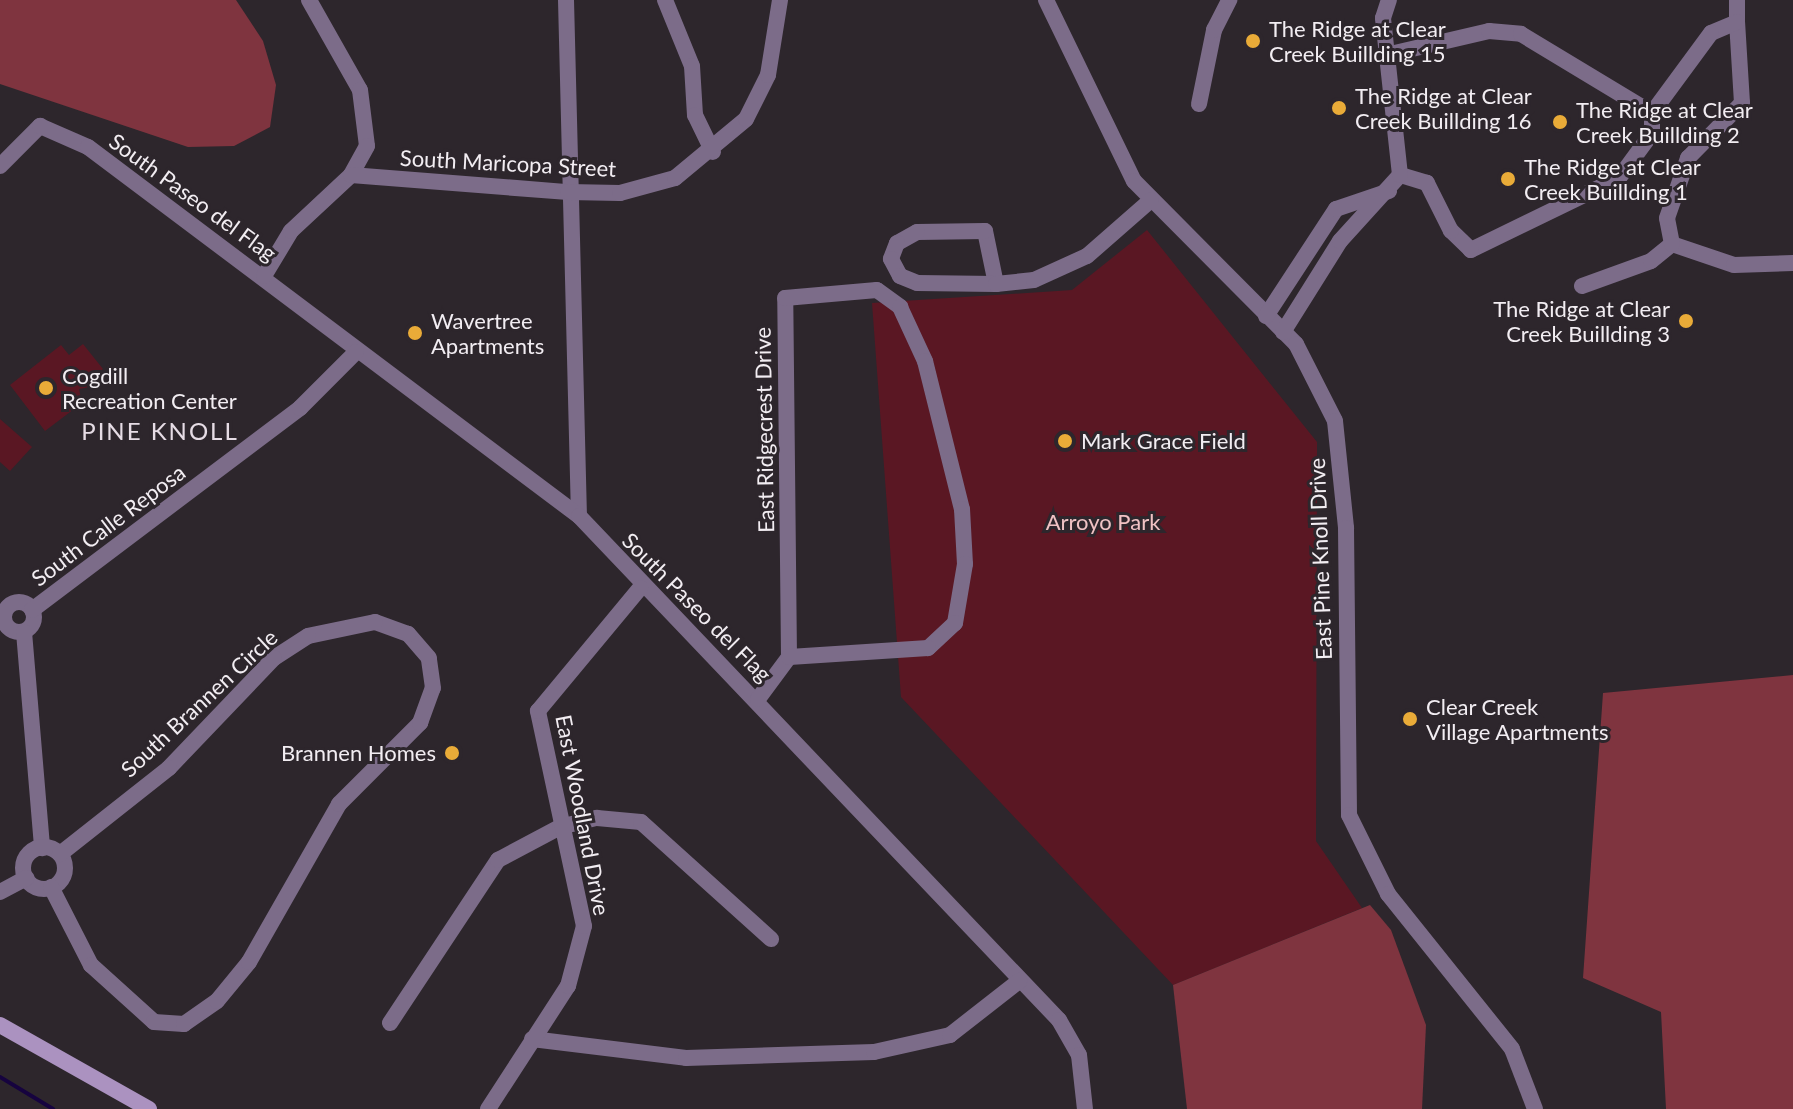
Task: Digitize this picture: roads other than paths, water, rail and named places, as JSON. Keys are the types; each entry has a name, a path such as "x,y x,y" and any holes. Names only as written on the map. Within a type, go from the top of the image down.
{"main road":[{"path":"0,1025 149,1109"}],"street":[{"path":"264,276 291,231 351,175 367,146 360,90 309,0"},
{"path":"566,0 568,192 579,516"},
{"path":"665,0 692,66 695,115 713,152"},
{"name":"South Maricopa Street","path":"351,175 568,192 620,193 675,178 713,152 746,119 768,75 780,0"},
{"name":"East Pine Knoll Drive","path":"1046,0 1110,146 1151,200 1283,332 1335,421 1343,469 1349,815 1388,894 1512,1049 1535,1109"},
{"path":"1199,104 1214,30 1229,0"},
{"path":"1283,332 1340,241 1389,191 1400,175 1386,55 1389,0"},
{"path":"1672,244 1667,218 1688,158 1698,140 1742,103 1737,0"},
{"path":"1400,175 1427,183 1451,231 1471,250 1619,178 1652,133 1652,113 1711,33 1737,22"},
{"path":"1386,55 1489,31 1521,34 1652,113"},
{"name":"South Paseo del Flag","path":"0,166 23,135 40,126 57,129 264,276 356,352 579,516 640,588 758,699 1072,1039 1085,1109"},
{"path":"1266,316 1336,209 1389,191"},
{"path":"996,284 985,231 917,232 897,243 891,259 908,280 996,284 1034,280 1087,256 1151,200"},
{"path":"1672,244 1734,265 1793,263"},
{"path":"1582,286 1651,261 1672,244"},
{"name":"East Ridgecrest Drive","path":"877,290 900,307 925,361 962,509 965,564 955,623 928,648 789,657 785,298 877,290"},
{"name":"South Calle Reposa","path":"32,610 300,408 356,352"},
{"name":"East Woodland Drive","path":"488,1109 568,986 584,926 560,827 538,711 640,588"},
{"path":"24,632 7,626 5,598 32,610 24,632 42,848"},
{"name":"South Brannen Circle","path":"51,887 91,965 154,1022 184,1024 217,1001 249,962 339,804 420,723 433,688 429,658 408,634 375,622 308,636 274,658 169,768 60,854"},
{"path":"758,699 789,657"},
{"path":"390,1023 498,860 560,827 597,818 641,822 771,939"},
{"path":"0,892 26,878 51,887 63,877 60,854 42,848 27,855 26,878"},
{"path":"532,1039 686,1058 874,1052 950,1035 1019,981"}],"waterway":[{"path":"0,1077 53,1109"}],"place":[{"name":"The Ridge at Clear Creek Buillding 15","path":"1253,41"},
{"name":"The Ridge at Clear Creek Buillding 16","path":"1339,108"},
{"name":"The Ridge at Clear Creek Buillding 2","path":"1560,122"},
{"name":"The Ridge at Clear Creek Buillding 1","path":"1508,179"},
{"name":"The Ridge at Clear Creek Buillding 3","path":"1686,321"},
{"name":"Wavertree Apartments","path":"415,333"},
{"name":"Cogdill Recreation Center","path":"46,388"},
{"name":"Mark Grace Field","path":"1065,441"},
{"name":"Clear Creek Village Apartments","path":"1410,719"},
{"name":"Brannen Homes","path":"452,753"}],"district":[{"name":"PINE KNOLL","path":"160,431"}],"park label":[{"name":"Arroyo Park","path":"1103,522"}]}
